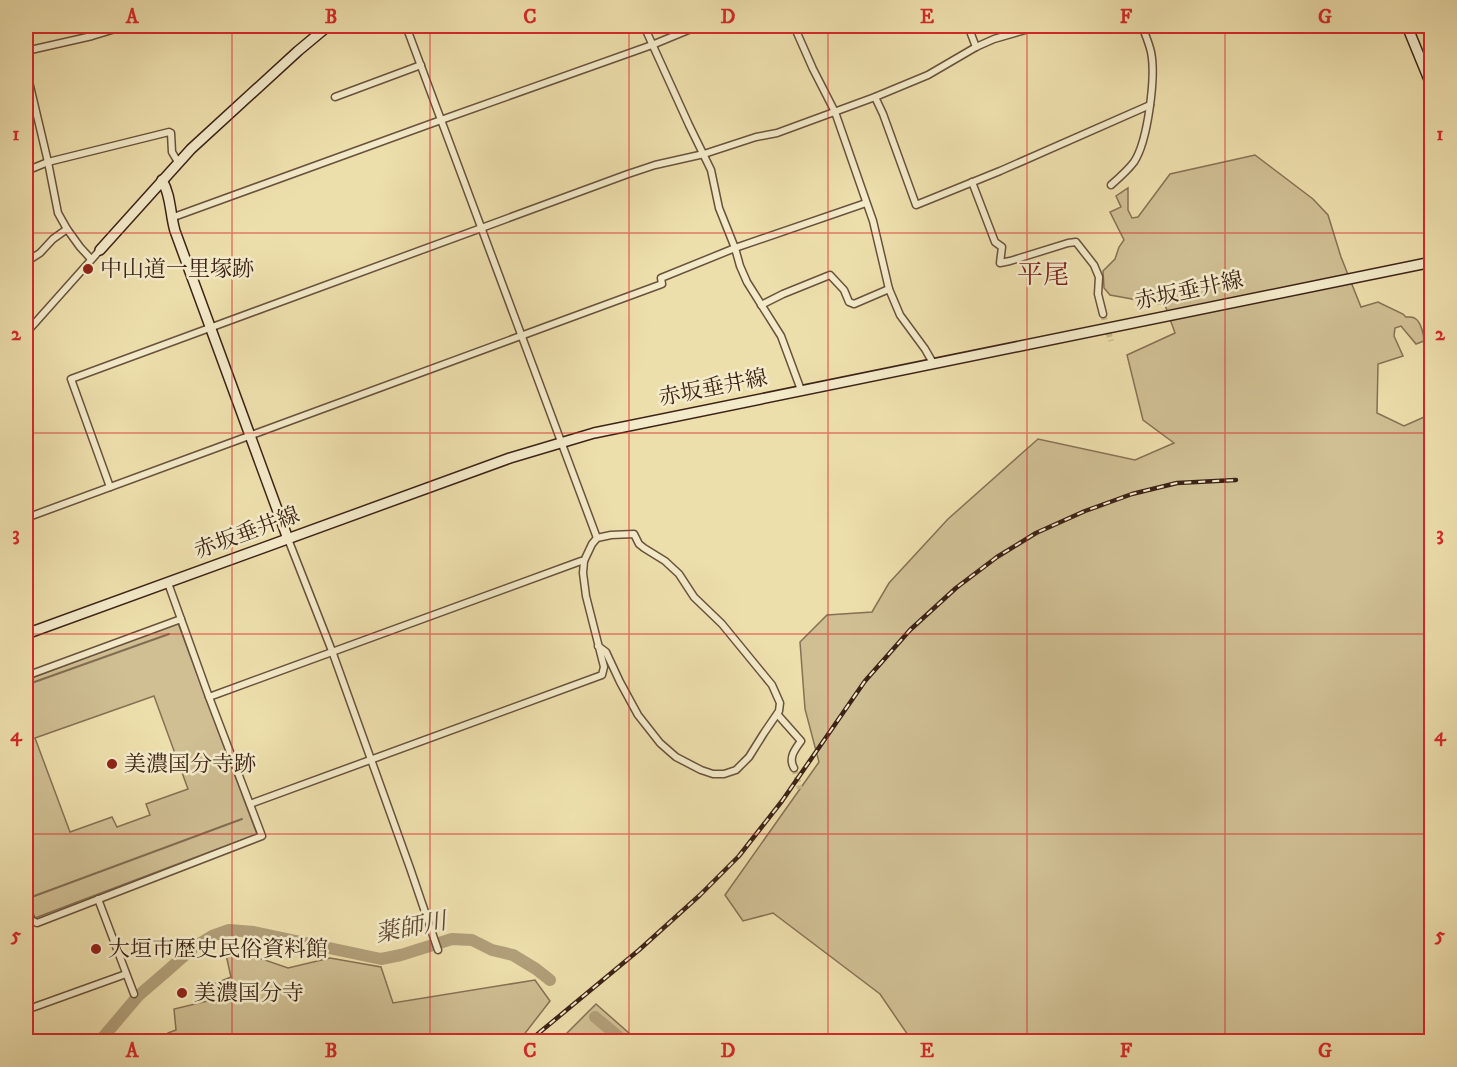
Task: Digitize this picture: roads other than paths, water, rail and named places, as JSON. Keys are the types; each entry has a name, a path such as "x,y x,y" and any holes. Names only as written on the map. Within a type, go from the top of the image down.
{"main road":[{"path":"100,250 178,162 326,26"},
{"path":"1407,26 1427,66 1431,87"},
{"path":"162,180 166,186 171,218 288,538"},
{"name":"赤坂垂井線","path":"26,634 499,462 561,442 616,428 1431,262"}],"street":[{"path":"26,51 125,26"},
{"path":"406,26 597,538"},
{"path":"644,26 711,170 719,208 740,266 781,336 801,390"},
{"path":"171,218 652,45 698,26"},
{"path":"794,26 835,112 873,221 889,289 900,315 933,363"},
{"path":"968,26 976,47"},
{"path":"110,487 71,379 655,165 777,133 835,112 928,75 994,39 1039,26"},
{"path":"1111,185 1134,161 1141,145 1150,105 1153,72 1151,53 1142,26"},
{"path":"335,97 421,65"},
{"path":"26,69 58,213 67,229 91,259"},
{"path":"875,97 916,205 1150,105"},
{"path":"26,171 48,162 169,132 171,133 172,152 178,162"},
{"path":"972,182 995,242 1002,247 1000,263 1076,242 1094,265 1099,277 1098,294 1103,314"},
{"path":"26,518 662,284 661,278 735,249 866,203"},
{"path":"26,262 67,229"},
{"path":"26,333 100,250"},
{"path":"761,305 830,275 844,290 849,302 854,304 889,289"},
{"path":"250,804 602,675 604,667 598,646 586,596 583,573 584,561 592,544 597,538 611,535 634,534 639,544 665,561 679,574 694,597 722,624 771,685 780,703 779,711 749,757 736,770 724,774 713,774 701,770 676,757 660,743 638,715 606,652 598,646"},
{"path":"288,538 332,651 438,950"},
{"path":"209,697 584,561"},
{"path":"26,904 31,920 37,923 262,836 168,583"},
{"path":"26,676 181,619"},
{"path":"777,715 801,741 791,759 794,768"},
{"path":"98,899 134,994"},
{"path":"26,1010 126,974"}],"waterway":[{"path":"26,685 169,634"},
{"path":"26,889 29,898 242,819"},
{"name":"薬師川","path":"99,1042 138,996 194,947 212,936 229,930 254,932 381,959 452,939 472,940 492,950 513,955 550,980"},
{"name":"薬師川","path":"595,1017 625,1042"}],"tunnel":[{"path":"1103,314 1111,341"},
{"path":"794,768 800,789"}],"railway":[{"path":"528,1042 639,950 739,856 782,801 865,681 910,630 956,588 997,557 1036,533 1085,511 1132,494 1177,483 1236,480"}],"place":[{"name":"中山道一里塚跡","path":"88,269"},
{"name":"美濃国分寺跡","path":"112,764"},
{"name":"大垣市歴史民俗資料館","path":"96,949"},
{"name":"美濃国分寺","path":"182,993"}],"district":[{"name":"平尾","path":"1043,275"}]}
